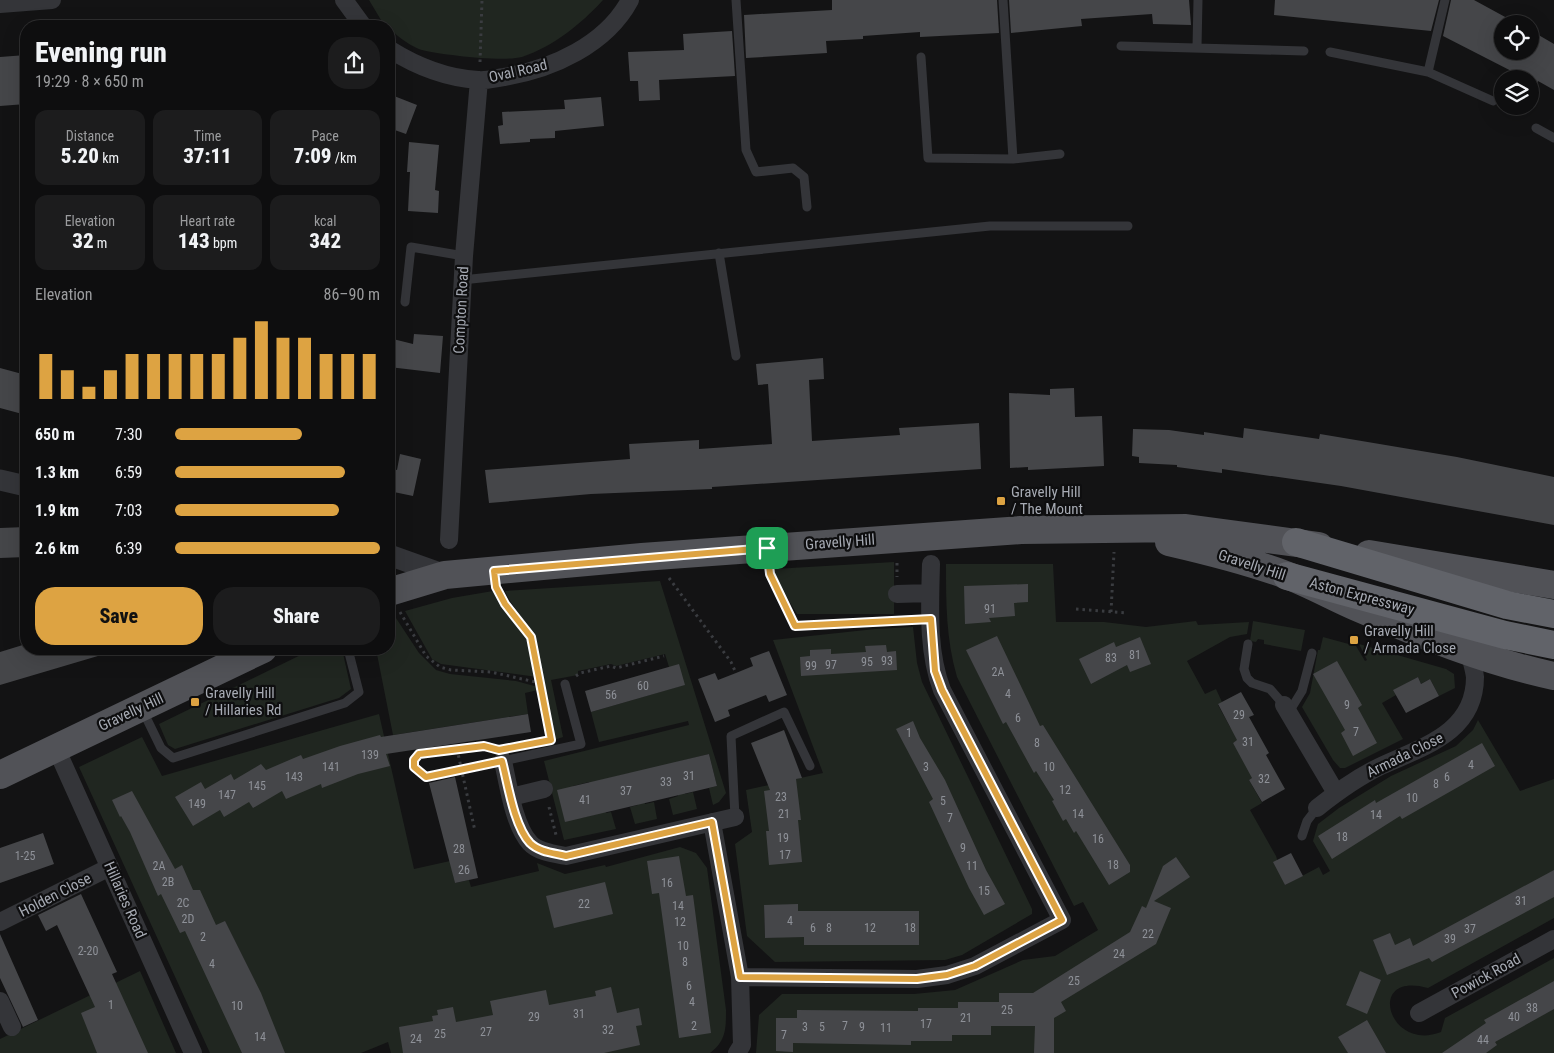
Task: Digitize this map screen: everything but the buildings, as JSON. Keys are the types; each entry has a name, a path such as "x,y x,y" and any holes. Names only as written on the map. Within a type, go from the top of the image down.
{"highway":[{"name":"Aston Expressway","path":"1296,542 1507,606 1554,614"},
{"name":"Aston Expressway","path":"1287,576 1505,635 1554,645"}],"main road":[{"name":"Gravelly Hill","path":"395,590 445,576 767,548 1021,530 1186,528 1296,542 1554,585"},
{"name":"Gravelly Hill","path":"1115,529 1202,549 1287,576 1358,608 1469,651 1530,671 1554,676"},
{"name":"Gravelly Hill","path":"0,775 250,655"}],"street":[{"path":"0,4 52,0"},
{"path":"344,0 359,20"},
{"name":"Oval Road","path":"395,54 410,63 437,73 479,80 515,75 549,65 581,50 611,26 630,0"},
{"name":"Compton Road","path":"449,540 462,280 479,80"},
{"path":"0,480 20,485"},
{"path":"395,557 445,576"},
{"path":"740,977 917,979 947,975 975,966 1030,939 1062,920 942,690 935,671 930,593 931,564"},
{"path":"897,594 930,593"},
{"name":"Armada Close","path":"1317,808 1363,776 1440,738 1456,727 1464,715 1475,678 1469,651"},
{"path":"1286,708 1336,793"},
{"name":"Hillaries Road","path":"56,748 193,1053"},
{"path":"502,761 520,826 530,843 547,852 566,856 735,816"},
{"path":"512,797 544,789"},
{"path":"712,822 740,977 742,1046 736,1053"},
{"name":"Holden Close","path":"0,922 110,867"},
{"name":"Powick Road","path":"1419,1013 1554,939"},
{"path":"0,1001 12,1027"}],"lane":[{"path":"736,0 746,150 756,172 793,168 804,177 807,207"},
{"path":"1003,0 1013,159"},
{"path":"1197,47 1198,0"},
{"path":"1428,72 1444,0"},
{"path":"1121,46 1304,51"},
{"path":"1330,52 1428,72 1493,101"},
{"path":"920,56 928,158 1013,159 1060,154"},
{"path":"1536,128 1554,138"},
{"path":"462,280 990,226 1128,226"},
{"path":"405,302 411,247 464,256"},
{"path":"719,253 736,356"},
{"path":"795,626 931,619"},
{"path":"1248,644 1244,669 1247,678 1252,683 1270,689 1286,708 1302,691 1312,653"},
{"path":"141,708 161,748 173,758 345,703 359,692 350,655"},
{"path":"502,761 581,744 565,684"},
{"path":"735,816 731,736 784,712 810,766"},
{"path":"1302,836 1307,821 1317,808"}],"path":[{"path":"479,80 482,0"},
{"path":"1111,612 1115,529"},
{"path":"767,548 770,574 795,626"},
{"path":"653,557 731,662 736,673"},
{"path":"494,571 496,587 505,604 531,637 551,740 543,742"},
{"path":"395,602 426,656 440,667 451,670 491,672 540,683"},
{"path":"1076,609 1127,613"},
{"path":"565,684 580,673 611,666 616,668 664,656"},
{"path":"484,746 499,750 502,761 426,777 414,767 414,760 419,754 484,746"},
{"path":"457,749 475,830"}],"shaded area":[{"path":"369,0 603,0 576,26 556,41 522,57 513,58 457,56 418,49 395,33 395,20 381,20"},
{"path":"894,562 894,614 797,614 775,578 774,569"},
{"path":"946,564 1053,564 1056,622 1104,622 1146,627 1196,621 1198,625 1249,622 1247,634 1230,637 1187,661 1205,694 1216,689 1222,702 1218,705 1230,727 1245,736 1233,743 1261,773 1249,780 1262,803 1250,810 1276,856 1285,885 1319,867 1323,875 1330,871 1313,841 1318,824 1339,808 1391,776 1456,746 1473,730 1478,720 1520,791 1554,779 1554,918 1428,988 1408,986 1396,990 1390,1000 1391,1011 1397,1023 1408,1031 1423,1035 1441,1032 1445,1018 1554,958 1554,1053 756,1053 759,1015 782,994 914,994 955,990 1023,960 1055,956 1098,930 1083,902 1074,906 957,677 949,635"},
{"path":"660,581 726,793 719,802 713,805 709,788 717,786 709,754 677,762 685,794 693,792 697,809 673,815 669,799 678,796 670,764 638,772 645,804 654,802 657,819 635,824 630,807 638,805 630,773 598,781 606,813 611,812 616,829 564,840 544,761 689,725 688,721 599,742 591,712 684,685 669,667 665,654 616,666 611,664 578,671 578,675 551,680 563,737 554,740 536,643 530,629 505,591","holes":["589,782 597,814 581,818 573,786"]},
{"path":"493,591 504,610 526,638 537,677 441,664 432,659 405,611 452,598"},
{"path":"395,617 419,653 436,670 450,674 516,681 538,687 538,690 525,693 528,714 393,735 377,655 395,655"},
{"path":"1253,621 1305,630 1301,651 1264,644 1264,640 1250,641"},
{"path":"913,627 917,663 922,682 1032,909 1032,914 962,955 945,960 775,962 747,936 735,844 752,832 746,790 823,773 773,640 875,629","holes":["764,905 781,905 781,937 765,938"]},
{"path":"1323,637 1356,646 1365,661 1367,660 1359,644 1446,669 1454,674 1455,688 1439,696 1430,679 1421,684 1418,677 1394,690 1396,695 1382,703 1403,739 1345,768 1340,768 1333,760 1302,707 1310,693 1318,650 1320,650"},
{"path":"301,655 343,655 351,689 339,698 175,749 168,745 159,724"},
{"path":"379,714 414,869 450,861 455,883 469,880 471,887 539,871 537,863 565,874 605,865 606,867 680,847 696,853 707,868 726,1010 724,1034 719,1044 710,1053 391,1053 388,1042 361,1053 210,1053 79,767 142,737 162,776"},
{"path":"140,971 176,1053 0,1053 0,1039"}],"place":[{"name":"Gravelly Hill / The Mount","path":"1001,501"},
{"name":"Gravelly Hill / Armada Close","path":"1354,640"},
{"name":"Gravelly Hill / Hillaries Rd","path":"195,702"}],"route":[{"path":"767,548 770,574 795,626 931,619 932,653 935,671 942,690 1062,920 1030,939 975,966 947,975 917,979 740,977 712,822 566,856 547,852 530,843 520,826 502,761 426,777 420,774 414,767 414,760 419,754 484,746 499,750 551,740 531,637 505,604 496,587 494,571 642,557 767,548"}]}
